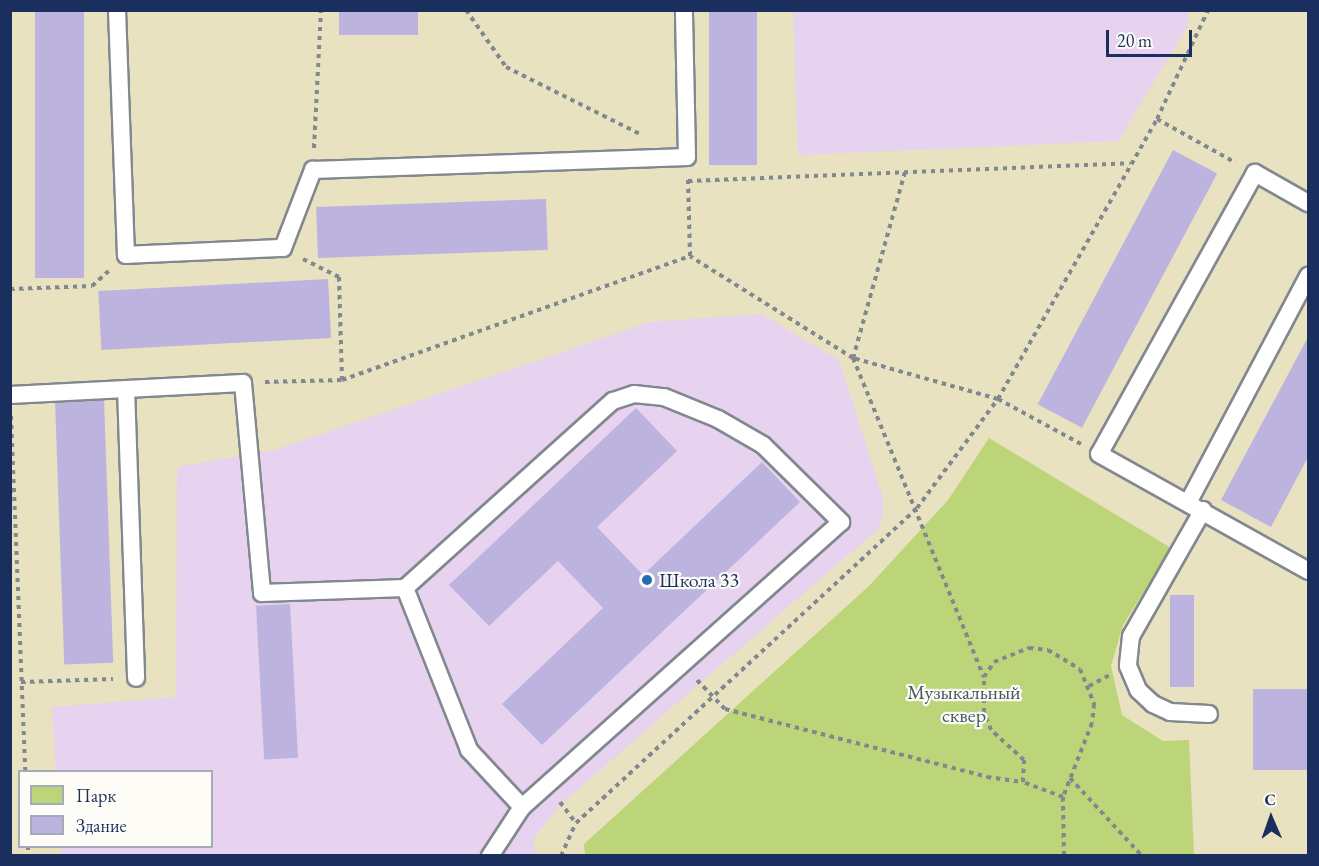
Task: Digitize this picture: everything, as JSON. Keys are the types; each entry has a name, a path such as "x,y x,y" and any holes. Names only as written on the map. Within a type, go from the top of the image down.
{"lane":[{"path":"117,10 126,255 283,249 313,170 687,157 684,10"},
{"path":"1308,203 1255,173 1099,454 1196,505 1308,570"},
{"path":"1209,714 1170,712 1153,704 1138,690 1128,666 1131,636 1308,276"},
{"path":"10,395 243,383 262,593 405,588 613,401 634,394 664,397 718,419 763,445 840,522 522,807 490,855"},
{"path":"126,389 136,678"},
{"path":"405,588 469,750 522,807"}],"path":[{"path":"313,170 321,10"},
{"path":"1099,454 998,399 1157,119 1208,10"},
{"path":"1157,119 1255,173"},
{"path":"688,182 1130,163"},
{"path":"905,172 853,358 984,677 984,712 991,730 1024,760 1023,782"},
{"path":"283,249 339,277 342,380"},
{"path":"10,289 92,286 126,255"},
{"path":"243,383 342,380 690,256"},
{"path":"10,405 25,770"},
{"path":"984,677 994,662 1029,648 1048,650 1080,669 1091,695 1092,723 1069,777 1063,798 1064,855"},
{"path":"682,664 725,709 987,777 1023,782 1063,798"},
{"path":"21,682 136,678"},
{"path":"1069,777 1142,855"}],"shaded area":[{"path":"793,11 1187,11 1188,26 1118,141 798,155"},
{"path":"761,314 839,360 883,498 883,516 878,529 562,803 534,838 535,855 61,855 60,848 213,848 213,770 56,770 52,707 176,697 177,467 278,449 650,322"}],"green space":[{"name":"Музыкальный сквер","path":"989,438 1171,548 1123,625 1111,666 1122,715 1163,741 1189,740 1194,855 585,855 584,844 869,586 948,500"}],"building":[{"path":"35,10 84,10 84,278 35,278"},
{"path":"339,10 418,10 418,35 339,35"},
{"path":"709,10 757,10 757,165 709,165"},
{"path":"1173,150 1217,173 1082,428 1038,404"},
{"path":"546,199 548,250 318,258 316,207"},
{"path":"328,279 331,338 101,350 98,291"},
{"path":"1308,337 1308,457 1271,527 1221,500"},
{"path":"104,399 113,663 64,665 55,401"},
{"name":"Школа 33","path":"636,408 677,451 597,527 643,575 762,462 800,502 542,745 502,704 603,608 558,561 489,626 449,585"},
{"path":"1170,595 1194,595 1194,687 1170,687"},
{"path":"290,604 298,758 264,760 256,606"},
{"path":"1253,689 1308,689 1308,770 1253,770"}],"place":[{"name":"Школа 33","path":"647,580"}]}
